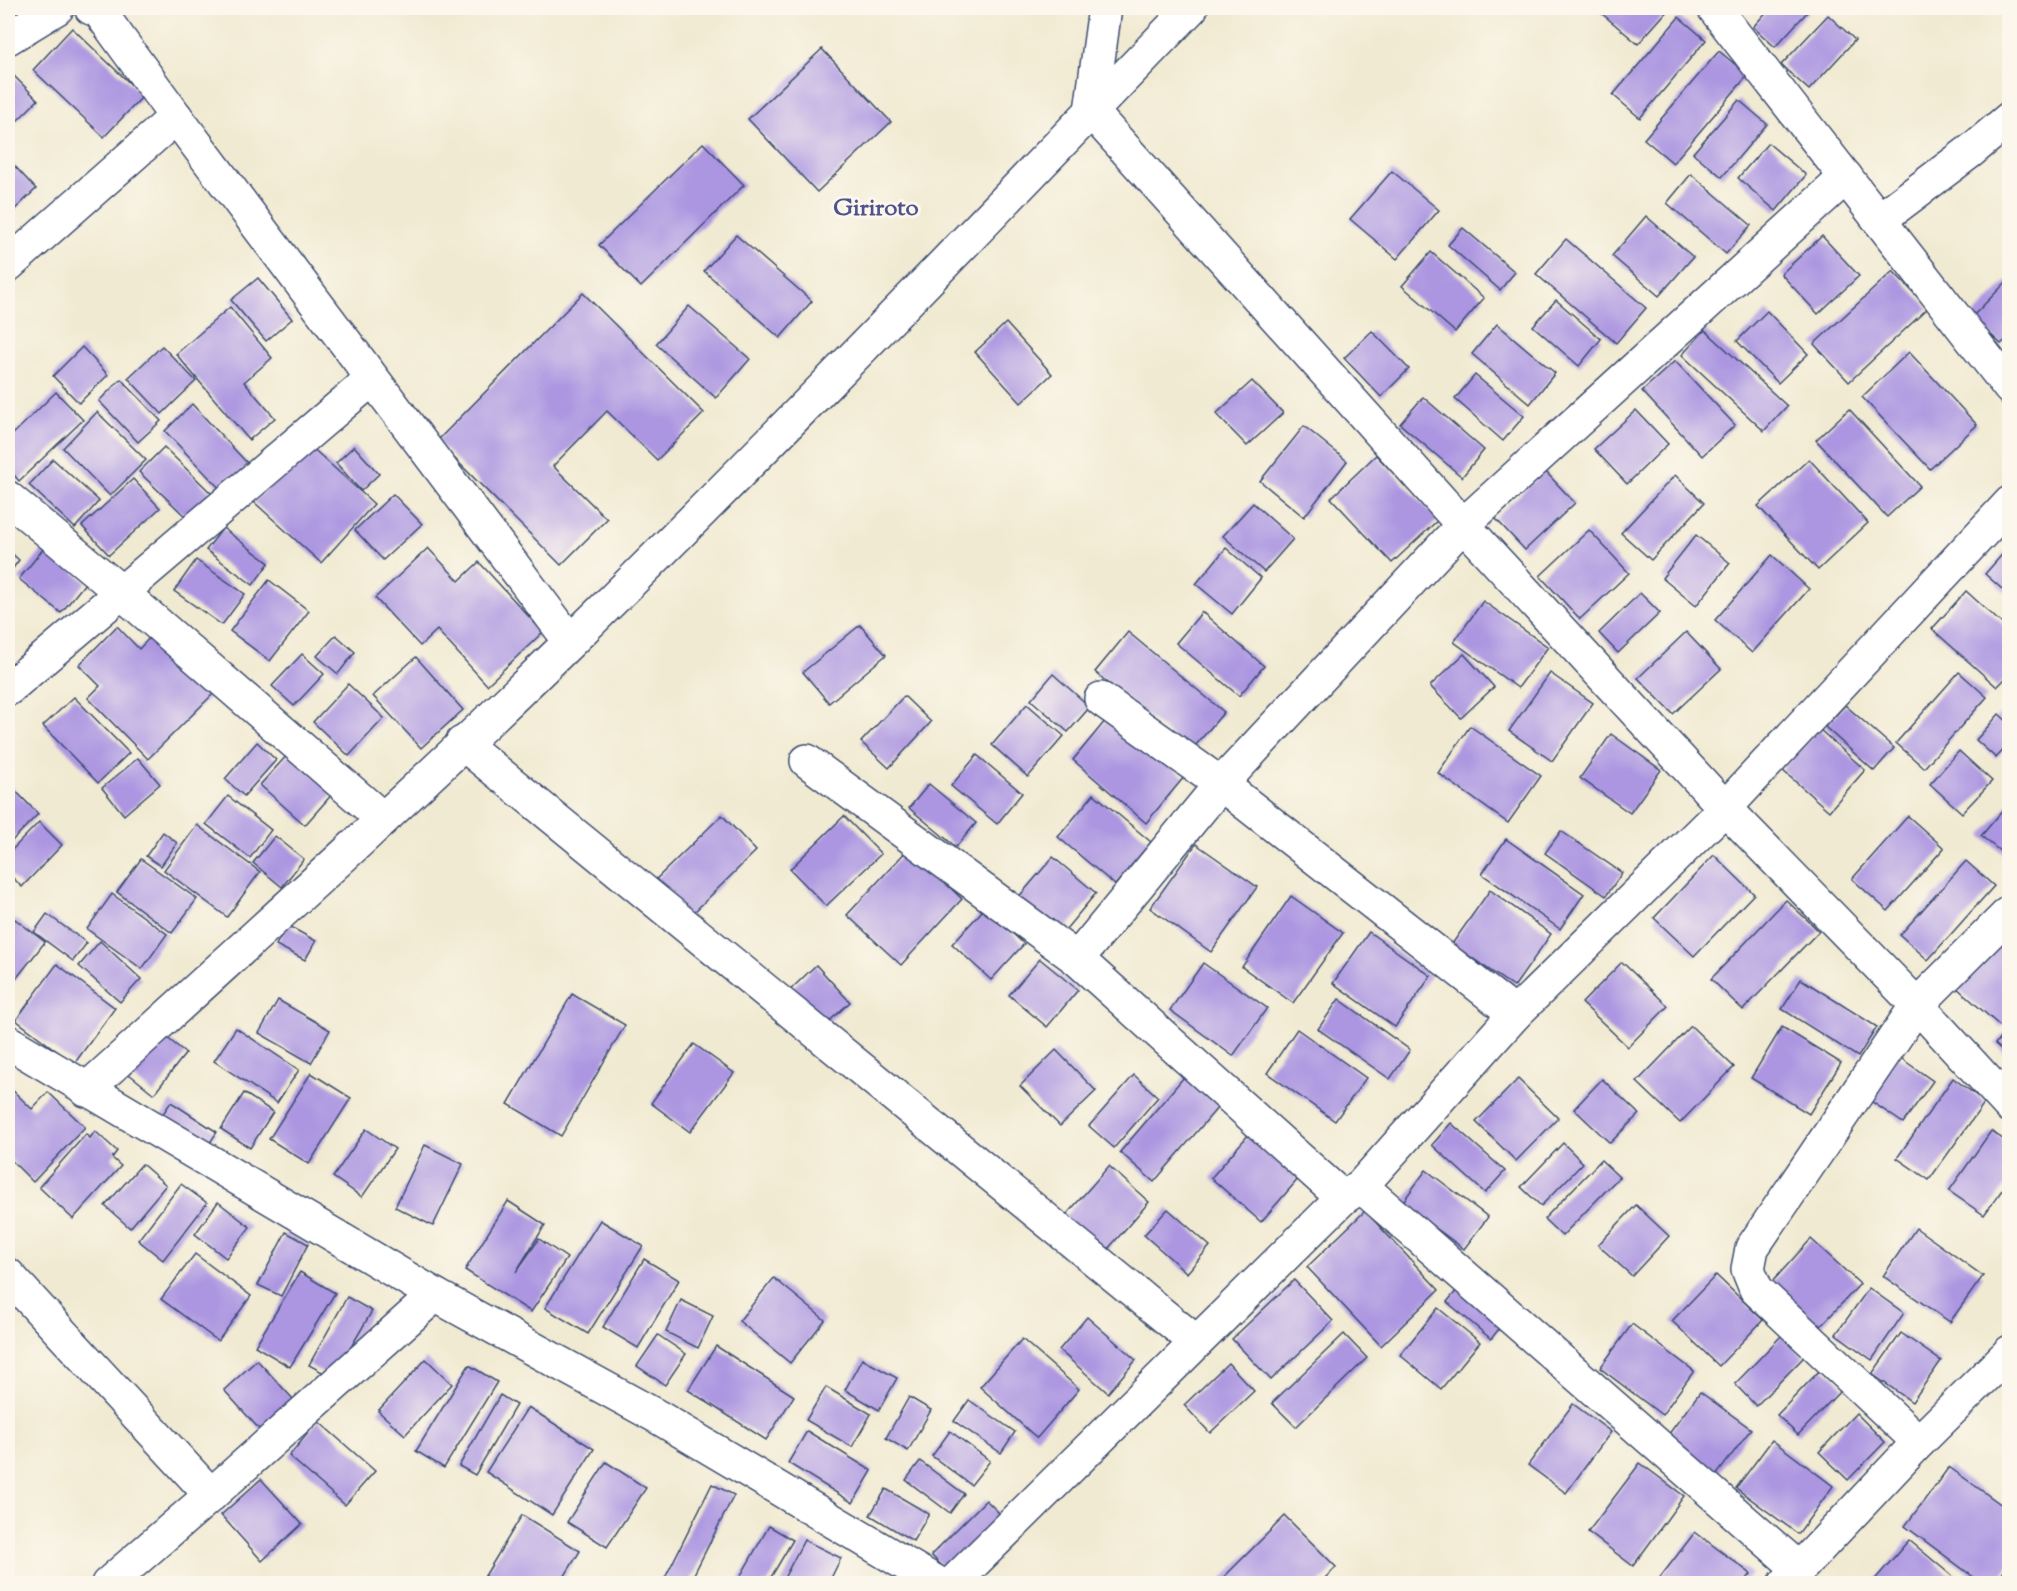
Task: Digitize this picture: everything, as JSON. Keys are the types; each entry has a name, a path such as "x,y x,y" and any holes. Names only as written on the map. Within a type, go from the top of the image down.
{"street":[{"path":"8,38 57,8"},
{"path":"91,8 99,11 176,117 570,641"},
{"path":"1105,8 1091,111 1463,525 1725,808 1917,1005 2010,1106"},
{"path":"86,1090 383,819 570,641 928,282 1191,8"},
{"path":"1714,8 2010,388"},
{"path":"8,265 176,117"},
{"path":"1879,220 1972,150 2010,118"},
{"path":"1077,959 1221,784 1463,525 1846,177"},
{"path":"8,689 372,379"},
{"path":"8,498 121,592 383,819"},
{"path":"952,1584 1196,1342 1352,1192 1515,1014 1725,808 2010,503"},
{"path":"1101,699 1221,784 1515,1014"},
{"path":"462,743 1196,1342"},
{"path":"807,761 1077,959 1352,1192 1792,1576 1919,1442 2010,1352"},
{"path":"1919,1442 1756,1289 1748,1269 1752,1248 1917,1005 2010,912"},
{"path":"8,1042 435,1295 658,1417 939,1584"},
{"path":"8,1275 211,1495"},
{"path":"108,1584 435,1295"}],"building":[{"path":"1604,8 1670,8 1638,44 1600,12"},
{"path":"1770,8 1811,8 1775,47 1753,27"},
{"path":"1828,15 1855,40 1809,90 1781,65"},
{"path":"1679,17 1706,40 1640,118 1613,95"},
{"path":"72,28 143,96 104,137 33,70"},
{"path":"822,49 891,122 817,192 748,119"},
{"path":"1719,51 1748,75 1673,163 1644,139"},
{"path":"8,70 38,100 17,121 8,111"},
{"path":"1739,100 1767,124 1722,177 1693,153"},
{"path":"703,143 744,185 641,287 599,245"},
{"path":"1768,143 1806,175 1776,211 1738,178"},
{"path":"8,159 36,189 8,216"},
{"path":"1392,171 1439,210 1397,259 1350,219"},
{"path":"1691,174 1751,225 1726,254 1667,203"},
{"path":"1646,216 1693,257 1659,296 1612,256"},
{"path":"1463,228 1515,272 1500,290 1448,245"},
{"path":"736,235 812,301 780,338 704,271"},
{"path":"1822,236 1859,276 1818,314 1781,274"},
{"path":"1566,239 1646,308 1616,343 1536,274"},
{"path":"1431,252 1484,298 1455,332 1402,286"},
{"path":"1893,271 1928,308 1849,382 1814,344"},
{"path":"258,278 292,319 266,341 231,300"},
{"path":"2010,278 2010,336 2001,344 1972,317"},
{"path":"583,293 704,413 657,460 607,411 553,466 607,519 561,565 437,441"},
{"path":"1556,300 1601,339 1579,366 1533,326"},
{"path":"689,306 750,359 716,398 656,344"},
{"path":"230,307 272,358 244,382 275,418 249,440 176,354"},
{"path":"1767,311 1808,354 1778,383 1737,341"},
{"path":"1006,323 1052,374 1021,403 975,352"},
{"path":"1497,324 1555,373 1530,404 1472,354"},
{"path":"1705,330 1787,406 1764,431 1682,355"},
{"path":"1372,331 1409,369 1381,397 1344,358"},
{"path":"162,346 196,381 162,414 128,378"},
{"path":"82,347 108,375 79,403 53,376"},
{"path":"1909,352 1977,425 1930,469 1862,397"},
{"path":"1675,361 1735,425 1702,456 1642,391"},
{"path":"1475,375 1524,416 1503,441 1455,399"},
{"path":"121,379 161,421 138,442 99,401"},
{"path":"1252,381 1283,413 1247,446 1216,414"},
{"path":"56,392 83,420 19,481 8,468 8,439"},
{"path":"1423,397 1484,450 1462,477 1400,424"},
{"path":"192,404 249,465 222,491 165,431"},
{"path":"1849,409 1920,486 1887,517 1816,440"},
{"path":"1636,410 1668,444 1627,484 1594,449"},
{"path":"97,412 146,460 110,496 63,448"},
{"path":"1304,426 1347,461 1304,517 1260,481"},
{"path":"307,443 374,504 321,563 254,502"},
{"path":"354,446 379,474 361,491 336,463"},
{"path":"164,447 214,496 190,521 139,472"},
{"path":"1376,455 1438,520 1392,563 1331,498"},
{"path":"53,459 99,501 75,528 29,485"},
{"path":"1809,459 1868,523 1818,570 1758,506"},
{"path":"1545,471 1575,503 1525,550 1495,518"},
{"path":"1675,475 1704,503 1651,560 1621,533"},
{"path":"133,479 160,508 109,555 82,526"},
{"path":"393,494 422,524 383,560 355,530"},
{"path":"1253,503 1293,539 1264,572 1223,536"},
{"path":"223,528 269,563 253,585 206,550"},
{"path":"1589,530 1629,573 1580,619 1540,576"},
{"path":"1696,535 1730,563 1696,606 1662,578"},
{"path":"44,548 86,582 61,613 19,579"},
{"path":"428,548 459,581 479,562 543,632 487,685 437,630 420,646 375,598"},
{"path":"1226,548 1261,578 1232,614 1196,584"},
{"path":"2007,549 2010,551 2010,596 1985,574"},
{"path":"8,550 19,560 8,575"},
{"path":"1772,555 1809,589 1752,653 1715,620"},
{"path":"196,560 245,594 222,625 174,591"},
{"path":"269,580 309,611 270,661 230,631"},
{"path":"1966,591 2010,631 2010,674 1997,687 1932,629"},
{"path":"1640,593 1660,613 1618,653 1599,633"},
{"path":"1483,601 1548,647 1518,688 1454,642"},
{"path":"1202,612 1264,666 1239,696 1176,643"},
{"path":"860,625 886,655 829,703 803,672"},
{"path":"117,626 139,649 154,633 214,693 148,759 88,698 100,686 79,665"},
{"path":"1128,632 1224,712 1190,752 1095,672"},
{"path":"1686,632 1721,669 1673,714 1638,678"},
{"path":"336,635 355,652 338,674 317,656"},
{"path":"302,654 324,674 294,706 272,686"},
{"path":"1464,654 1494,687 1461,718 1430,686"},
{"path":"416,657 463,710 421,748 373,696"},
{"path":"1959,672 1987,697 1924,768 1896,743"},
{"path":"1550,673 1593,703 1552,761 1509,731"},
{"path":"1053,674 1090,707 1068,732 1031,700"},
{"path":"348,684 384,718 349,756 313,722"},
{"path":"904,696 931,722 889,768 861,742"},
{"path":"74,697 129,753 98,783 43,726"},
{"path":"1027,704 1064,736 1028,777 992,745"},
{"path":"1845,705 1894,748 1874,771 1825,727"},
{"path":"1999,714 2010,724 2010,743 1996,758 1976,740"},
{"path":"1110,715 1184,777 1146,823 1073,760"},
{"path":"1470,726 1541,776 1508,823 1438,773"},
{"path":"1819,729 1865,770 1829,811 1782,770"},
{"path":"1611,734 1661,770 1630,813 1580,778"},
{"path":"257,742 276,760 244,796 225,779"},
{"path":"1959,751 1992,781 1962,813 1930,784"},
{"path":"289,753 334,792 305,825 260,785"},
{"path":"977,755 1022,793 997,824 951,786"},
{"path":"138,758 160,784 124,815 102,788"},
{"path":"8,783 38,814 8,845"},
{"path":"929,784 976,823 956,847 909,808"},
{"path":"1094,794 1151,842 1115,885 1058,837"},
{"path":"228,796 271,830 250,858 206,824"},
{"path":"2010,802 2010,859 1981,836"},
{"path":"722,815 756,851 685,921 650,885"},
{"path":"844,816 881,854 826,906 790,869"},
{"path":"1908,816 1944,848 1888,911 1852,879"},
{"path":"39,822 62,845 22,887 8,873 8,854"},
{"path":"197,825 260,872 227,917 164,870"},
{"path":"1561,831 1622,873 1606,896 1545,853"},
{"path":"163,832 177,843 161,866 146,856"},
{"path":"275,836 304,859 282,887 253,863"},
{"path":"1506,839 1584,894 1560,929 1482,874"},
{"path":"1196,844 1257,887 1211,952 1150,908"},
{"path":"909,848 962,899 901,965 847,915"},
{"path":"1714,855 1754,894 1694,956 1654,918"},
{"path":"1053,857 1096,893 1061,935 1017,899"},
{"path":"141,859 197,899 172,933 117,892"},
{"path":"1966,861 1994,886 1928,960 1900,935"},
{"path":"1490,890 1551,934 1514,987 1452,944"},
{"path":"112,894 167,934 142,969 87,929"},
{"path":"1291,896 1343,933 1293,1003 1242,967"},
{"path":"1786,900 1819,931 1743,1010 1711,979"},
{"path":"985,908 1024,944 991,980 952,944"},
{"path":"47,914 87,943 73,961 34,932"},
{"path":"15,919 45,942 8,989 8,928"},
{"path":"287,925 316,941 305,960 276,945"},
{"path":"2010,926 2010,1017 2001,1027 1956,987"},
{"path":"1369,932 1431,976 1395,1027 1333,983"},
{"path":"100,941 141,979 120,1002 79,966"},
{"path":"1040,959 1078,990 1047,1027 1009,995"},
{"path":"1622,962 1668,1006 1628,1047 1582,1003"},
{"path":"1203,963 1267,1008 1233,1056 1170,1010"},
{"path":"57,964 115,1008 74,1064 16,1020"},
{"path":"816,965 850,1002 822,1028 788,992"},
{"path":"1801,979 1877,1027 1858,1057 1782,1009"},
{"path":"572,994 625,1025 561,1136 508,1104"},
{"path":"1339,999 1410,1050 1390,1079 1318,1029"},
{"path":"278,1000 330,1030 311,1063 259,1033"},
{"path":"1691,1026 1734,1067 1680,1123 1637,1082"},
{"path":"1782,1027 1841,1063 1809,1114 1751,1078"},
{"path":"2010,1027 2010,1057 1995,1044"},
{"path":"236,1028 299,1070 277,1103 214,1061"},
{"path":"1297,1029 1366,1078 1335,1121 1267,1073"},
{"path":"161,1033 186,1053 154,1094 129,1074"},
{"path":"694,1044 734,1073 690,1132 651,1103"},
{"path":"1056,1050 1096,1091 1060,1126 1020,1086"},
{"path":"1895,1054 1933,1081 1903,1123 1865,1097"},
{"path":"1190,1070 1224,1100 1154,1182 1120,1152"},
{"path":"311,1073 351,1098 309,1164 269,1139"},
{"path":"1134,1075 1158,1097 1114,1148 1089,1126"},
{"path":"1953,1078 1985,1102 1929,1180 1897,1158"},
{"path":"1518,1079 1558,1118 1516,1161 1476,1122"},
{"path":"1602,1079 1639,1114 1610,1143 1574,1109"},
{"path":"8,1086 32,1109 48,1092 85,1127 33,1182 8,1157"},
{"path":"244,1093 273,1112 250,1148 221,1129"},
{"path":"171,1102 217,1132 206,1149 160,1118"},
{"path":"1451,1123 1505,1171 1485,1193 1432,1145"},
{"path":"366,1129 395,1149 362,1197 333,1177"},
{"path":"95,1131 117,1151 112,1158 121,1166 73,1219 39,1187 86,1134 90,1138"},
{"path":"1991,1131 2010,1144 2010,1179 1984,1215 1949,1191"},
{"path":"1249,1134 1299,1178 1261,1222 1211,1178"},
{"path":"1563,1143 1583,1163 1541,1206 1521,1187"},
{"path":"425,1145 463,1164 433,1226 395,1207"},
{"path":"1601,1160 1619,1177 1562,1236 1544,1219"},
{"path":"142,1164 166,1185 130,1228 105,1206"},
{"path":"1109,1166 1149,1202 1101,1257 1060,1222"},
{"path":"1426,1170 1488,1217 1464,1249 1402,1203"},
{"path":"181,1184 207,1203 163,1260 138,1240"},
{"path":"508,1201 545,1225 516,1272 539,1239 567,1258 531,1312 465,1270"},
{"path":"218,1202 250,1227 226,1258 195,1234"},
{"path":"1636,1205 1669,1236 1632,1276 1598,1245"},
{"path":"1168,1209 1210,1246 1187,1273 1144,1235"},
{"path":"1365,1211 1439,1290 1381,1346 1307,1267"},
{"path":"600,1220 643,1246 588,1334 545,1308"},
{"path":"1916,1228 1983,1276 1950,1322 1883,1276"},
{"path":"286,1232 308,1244 281,1296 258,1285"},
{"path":"1811,1239 1860,1284 1819,1328 1771,1283"},
{"path":"195,1254 251,1296 218,1341 161,1299"},
{"path":"644,1259 679,1280 638,1348 603,1327"},
{"path":"300,1272 335,1293 290,1367 255,1346"},
{"path":"1716,1275 1763,1320 1719,1366 1672,1321"},
{"path":"774,1278 825,1320 790,1363 739,1321"},
{"path":"1294,1280 1333,1321 1271,1380 1232,1339"},
{"path":"1463,1283 1506,1320 1491,1339 1447,1302"},
{"path":"1869,1288 1904,1313 1872,1360 1836,1334"},
{"path":"347,1297 372,1311 333,1378 309,1365"},
{"path":"681,1300 713,1316 698,1348 666,1332"},
{"path":"1438,1308 1480,1342 1441,1389 1400,1355"},
{"path":"1087,1317 1136,1360 1108,1393 1059,1350"},
{"path":"1632,1324 1694,1371 1662,1415 1600,1368"},
{"path":"1901,1333 1941,1361 1912,1402 1872,1374"},
{"path":"1344,1334 1367,1358 1296,1427 1272,1403"},
{"path":"658,1335 686,1354 665,1385 637,1366"},
{"path":"1782,1335 1804,1357 1756,1406 1735,1384"},
{"path":"1022,1339 1079,1389 1037,1438 980,1387"},
{"path":"716,1346 794,1396 766,1440 688,1390"},
{"path":"426,1359 452,1384 405,1435 378,1411"},
{"path":"862,1359 897,1378 879,1410 845,1390"},
{"path":"257,1360 293,1399 260,1430 224,1390"},
{"path":"1228,1363 1254,1391 1210,1433 1184,1405"},
{"path":"469,1365 497,1382 444,1468 416,1451"},
{"path":"1823,1367 1844,1387 1798,1435 1777,1415"},
{"path":"826,1387 871,1414 852,1447 806,1420"},
{"path":"1700,1392 1751,1429 1713,1480 1662,1443"},
{"path":"500,1395 516,1405 475,1475 459,1466"},
{"path":"909,1397 931,1410 908,1451 886,1438"},
{"path":"969,1400 1015,1432 1001,1453 954,1421"},
{"path":"1573,1404 1611,1432 1566,1493 1528,1465"},
{"path":"528,1407 594,1449 552,1515 486,1472"},
{"path":"1856,1413 1885,1442 1848,1480 1819,1452"},
{"path":"318,1421 375,1471 345,1505 289,1456"},
{"path":"807,1431 872,1471 853,1503 788,1463"},
{"path":"950,1431 990,1461 971,1485 932,1456"},
{"path":"1772,1440 1833,1486 1798,1534 1736,1488"},
{"path":"920,1461 964,1494 950,1513 906,1480"},
{"path":"606,1462 646,1488 607,1547 567,1522"},
{"path":"1640,1463 1684,1496 1633,1566 1588,1532"},
{"path":"1949,1467 2010,1511 2010,1563 1995,1584 1983,1584 1905,1526"},
{"path":"261,1479 302,1524 262,1561 221,1515"},
{"path":"712,1484 734,1495 689,1584 662,1584"},
{"path":"886,1489 929,1514 913,1541 870,1515"},
{"path":"986,1500 1001,1515 947,1571 931,1555"},
{"path":"522,1515 580,1551 560,1584 480,1584"},
{"path":"1285,1516 1336,1567 1319,1584 1217,1584"},
{"path":"769,1526 793,1540 767,1584 736,1584"},
{"path":"1695,1532 1751,1574 1743,1584 1655,1584"},
{"path":"804,1540 841,1558 828,1584 781,1584"},
{"path":"1909,1540 1959,1582 1957,1584 1871,1584"}],"district":[{"name":"Giriroto","path":"876,209"}]}
